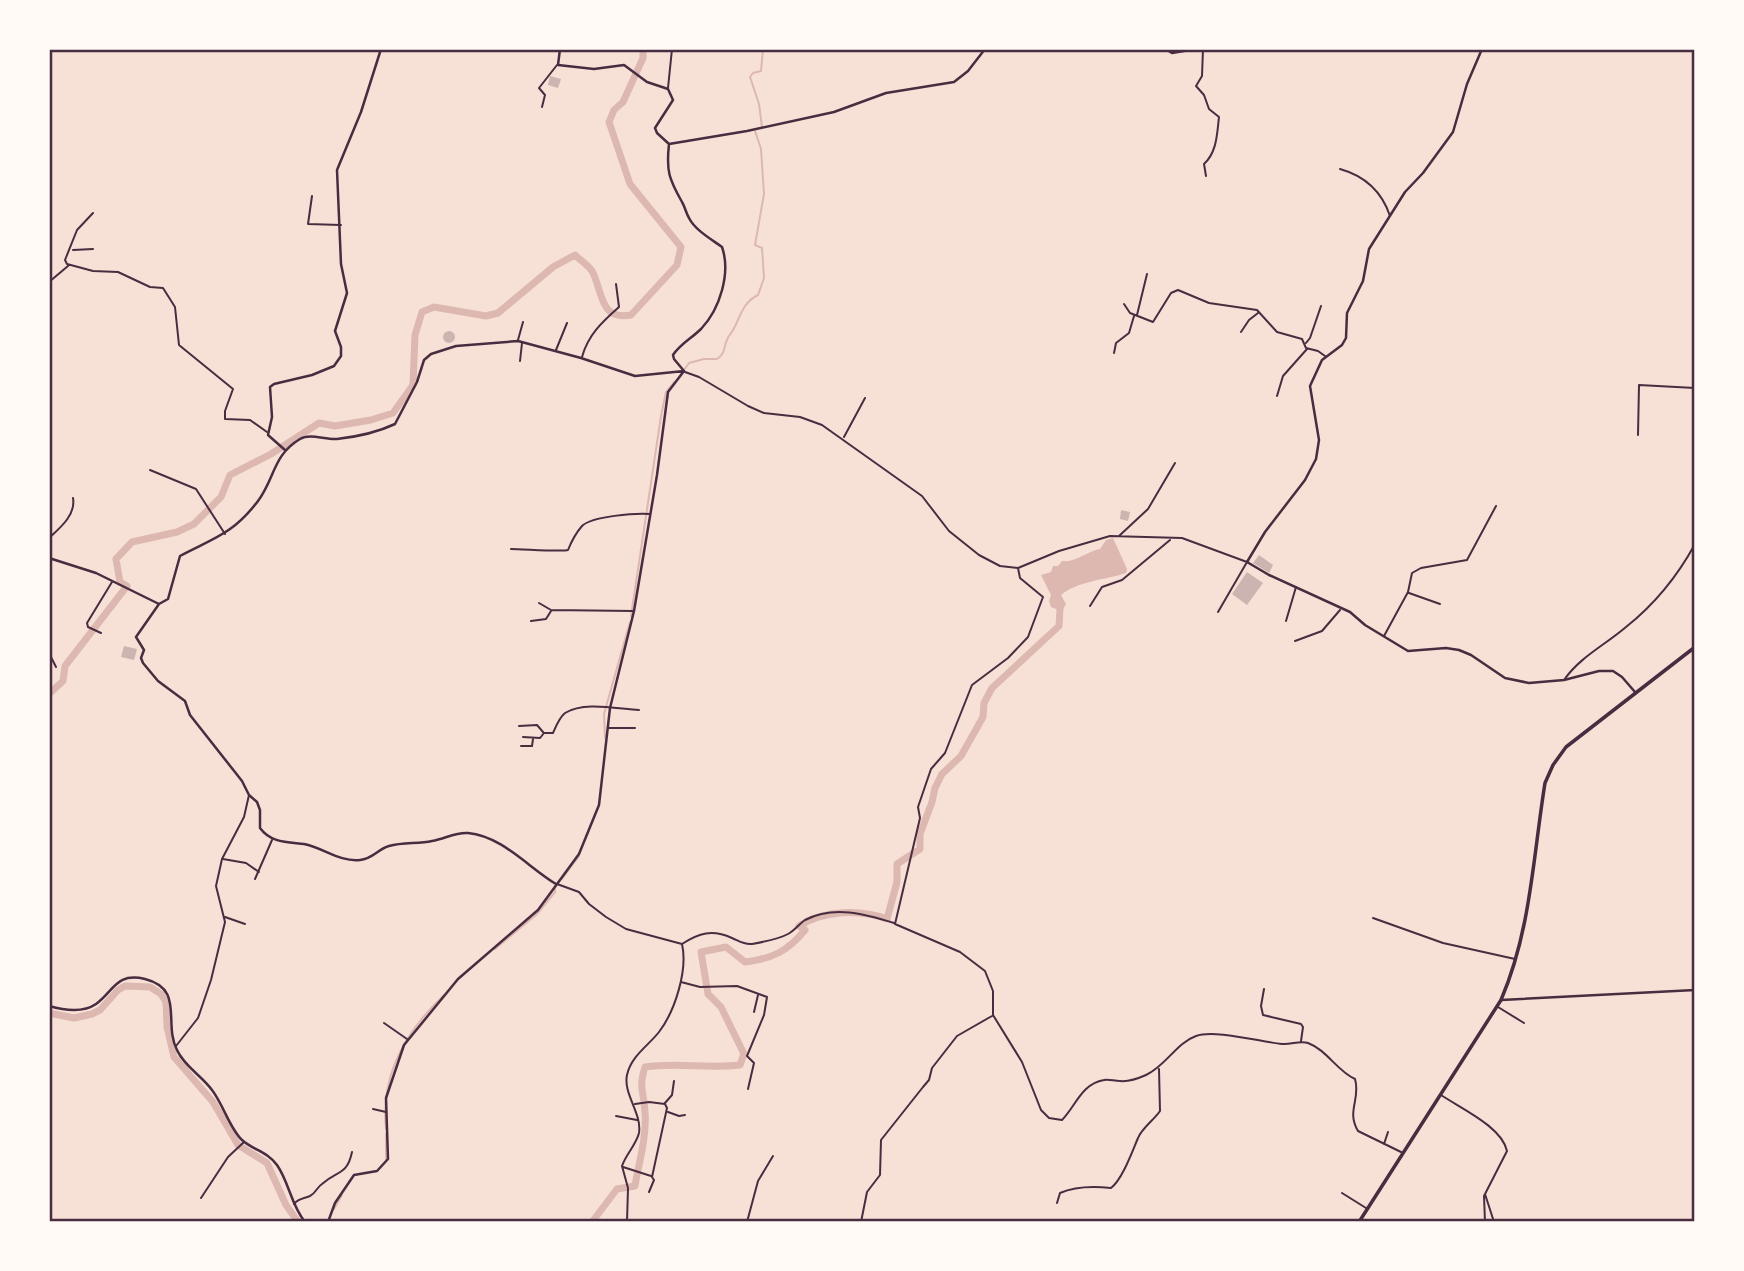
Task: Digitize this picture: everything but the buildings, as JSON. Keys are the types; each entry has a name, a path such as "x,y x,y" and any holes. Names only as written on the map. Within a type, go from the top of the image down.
{"highway":[{"path":"1359,1222 1501,1000 1516,959 1527,913 1548,774 1559,755 1695,647"}],"street":[{"path":"267,432 272,417 271,386 312,375 336,365 341,356 341,347 335,331 347,293 341,264 337,170 361,112 381,49"},
{"path":"542,107 545,95 539,90 558,64 560,49"},
{"path":"672,49 668,89 673,100 655,128 658,135 669,144 834,112 886,93 954,82 968,72 985,49"},
{"path":"1165,49 1176,53 1196,49"},
{"path":"1203,49 1202,76 1197,88 1204,94 1209,109 1219,116 1216,144 1204,164 1206,176"},
{"path":"1217,612 1265,532 1305,480 1316,459 1319,440 1309,390 1314,374 1326,356 1345,341 1347,313 1363,281 1369,249 1405,192 1423,173 1453,132 1467,84 1482,49"},
{"path":"558,64 588,69 624,65 647,82 668,89"},
{"path":"669,144 668,167 673,189 684,204 690,220 722,247 724,255 721,290 714,311 701,329 673,355 674,359 684,371 748,406 768,414 817,422 843,438 866,458 922,496 944,526 993,564 1018,568 1110,536 1182,538 1247,562 1266,574 1296,586 1341,609 1410,651 1446,648 1459,650 1514,681 1530,683 1564,680 1606,670 1617,673 1635,692"},
{"path":"1340,169 1359,176 1370,184 1383,200 1390,217"},
{"path":"312,195 308,224 341,225"},
{"path":"93,213 77,230 65,260 68,265 93,271 118,272 150,287 163,288 175,307 179,345 233,389 225,419 250,421 267,432 270,439 284,449"},
{"path":"71,250 93,249"},
{"path":"49,282 68,265"},
{"path":"1114,353 1115,343 1129,333 1147,274"},
{"path":"581,358 589,338 619,307 616,284"},
{"path":"1124,304 1128,311 1151,322 1156,321 1171,293 1176,290 1209,303 1259,313 1277,332 1302,339 1308,348 1326,356"},
{"path":"1305,344 1310,338 1321,306"},
{"path":"1241,332 1249,320 1259,313"},
{"path":"520,361 523,322"},
{"path":"556,351 567,323"},
{"path":"684,371 635,376 520,342 456,346 431,354 424,360 417,382 394,424 337,439 305,436 284,449 263,495 241,522 225,534 180,556 170,596 159,604 136,637 145,650 142,661 159,681 186,701 190,715 243,781 248,795 259,806 261,830 272,839 310,846 337,857 357,860 373,857 387,846 433,841 456,833 472,833 506,849 556,884 579,892 594,908 618,924 661,940 682,944 694,936 709,932 750,944 784,936 804,921 828,913 858,913 895,923 960,952 985,971 993,991 993,1015 1022,1062 1041,1110 1054,1120 1065,1117 1081,1093 1096,1083 1105,1080 1127,1081 1159,1068 1184,1043 1201,1034 1281,1044 1301,1042 1315,1046 1342,1072 1354,1079 1357,1092 1352,1111 1356,1128 1361,1134 1402,1152"},
{"path":"1277,396 1283,376 1308,348"},
{"path":"328,1222 335,1203 354,1175 375,1172 387,1162 389,1155 386,1098 398,1059 408,1040 458,979 538,910 579,855 599,805 610,708 633,611 668,392 684,371"},
{"path":"1639,435 1639,385 1695,388"},
{"path":"843,438 865,398"},
{"path":"1118,536 1148,509 1175,463"},
{"path":"150,470 196,489 225,534"},
{"path":"49,538 69,516 74,505 73,498"},
{"path":"1384,637 1408,592 1409,579 1414,571 1459,563 1469,558 1496,506"},
{"path":"511,550 538,548 564,552 568,550 573,536 586,523 649,514"},
{"path":"1090,607 1102,587 1122,580 1171,539"},
{"path":"1564,680 1585,657 1624,629 1657,600 1679,572 1695,544"},
{"path":"49,558 112,581 159,604"},
{"path":"895,923 920,818 918,807 931,769 945,753 972,685 1019,648 1032,631 1043,597 1020,578 1018,568"},
{"path":"101,633 88,627 87,623 112,581"},
{"path":"1286,621 1296,586"},
{"path":"1408,592 1440,604"},
{"path":"539,603 551,610 633,611"},
{"path":"1295,641 1322,631 1341,609"},
{"path":"531,621 546,619 551,610"},
{"path":"49,653 56,667"},
{"path":"519,726 537,725 544,733 553,733 561,718 568,712 602,708 639,710"},
{"path":"608,727 635,728"},
{"path":"523,737 540,738 544,733"},
{"path":"521,746 532,747 533,738"},
{"path":"175,1047 200,1015 213,973 224,917 216,888 222,859 244,817 248,795"},
{"path":"255,879 272,839"},
{"path":"222,859 246,863 259,872"},
{"path":"224,917 245,924"},
{"path":"1373,918 1443,943 1516,959"},
{"path":"627,1222 628,1188 622,1166 638,1136 638,1120 628,1089 627,1073 638,1054 662,1028 680,982 682,944"},
{"path":"49,1006 74,1010 90,1007 122,979 148,980 164,988 170,998 175,1047 181,1057 211,1088 242,1145 261,1151 277,1165 294,1205 305,1222"},
{"path":"680,982 700,987 737,986 768,998 747,1056 754,1063 748,1089"},
{"path":"1264,989 1261,1006 1263,1015 1301,1024 1301,1042"},
{"path":"1501,1000 1695,990"},
{"path":"754,1012 758,994"},
{"path":"1497,1006 1524,1023"},
{"path":"861,1222 867,1192 880,1175 881,1139 929,1080 932,1068 957,1036 993,1015"},
{"path":"384,1023 408,1040"},
{"path":"1057,1203 1059,1194 1069,1189 1111,1188 1117,1184 1121,1170 1135,1149 1139,1137 1160,1111 1159,1068"},
{"path":"665,1104 672,1095 674,1081"},
{"path":"1440,1094 1497,1132 1506,1147 1507,1152 1485,1193 1485,1222"},
{"path":"634,1104 665,1104"},
{"path":"649,1192 667,1111 665,1104"},
{"path":"373,1109 387,1112"},
{"path":"667,1111 679,1116 685,1115"},
{"path":"616,1116 638,1120"},
{"path":"1384,1145 1388,1132"},
{"path":"201,1198 228,1157 242,1145"},
{"path":"294,1205 299,1199 312,1195 329,1178 344,1172 352,1152"},
{"path":"747,1222 758,1181 773,1156"},
{"path":"622,1166 652,1177"},
{"path":"1485,1193 1494,1222"},
{"path":"1342,1194 1367,1209"},
{"path":"846,1222 852,1222"}],"shaded area":[{"path":"1113,538 1127,569 1126,573 1068,590 1061,595 1066,604 1063,609 1051,607 1051,595 1041,575 1051,572 1053,566 1058,566 1062,561 1100,549 1106,540"}],"waterway":[{"path":"49,694 63,681 65,666 127,586 120,582 116,559 132,542 177,532 194,524 221,497 230,475 271,454 319,423 335,426 393,413 413,385 415,335 422,312 434,307 486,316 498,313 553,267 575,255 592,271 607,309 621,316 631,315 677,265 681,247 630,184 609,122 614,110 623,102 643,58 643,49"},
{"path":"762,127 759,104 750,77 761,71 763,49"},
{"path":"684,370 689,363 717,359 722,355 742,310 758,295 764,278 762,248 755,245 764,194 761,149 755,131"},
{"path":"631,616 661,416 666,392 674,382"},
{"path":"592,1222 617,1189 635,1186 645,1130 642,1086 645,1067 740,1065 744,1054 721,1007 708,994 701,952 726,947 745,962 755,961 786,949 805,930 799,926 820,917 854,913 887,919 897,882 897,864 920,849 920,834 942,774 961,756 983,717 984,703 992,688 1059,626 1060,609"},
{"path":"605,738 604,714 630,622"},
{"path":"562,879 579,856"},
{"path":"495,949 537,914 555,892 555,887"},
{"path":"49,1013 74,1018 92,1014 100,1010 125,986 150,987 161,994 166,1002 167,1027 174,1057 213,1102 238,1145 267,1163 286,1205 298,1222"},
{"path":"386,1129 387,1090 398,1055 418,1024 444,995"},
{"path":"386,1134 386,1160"},
{"path":"334,1209 342,1195"}]}
